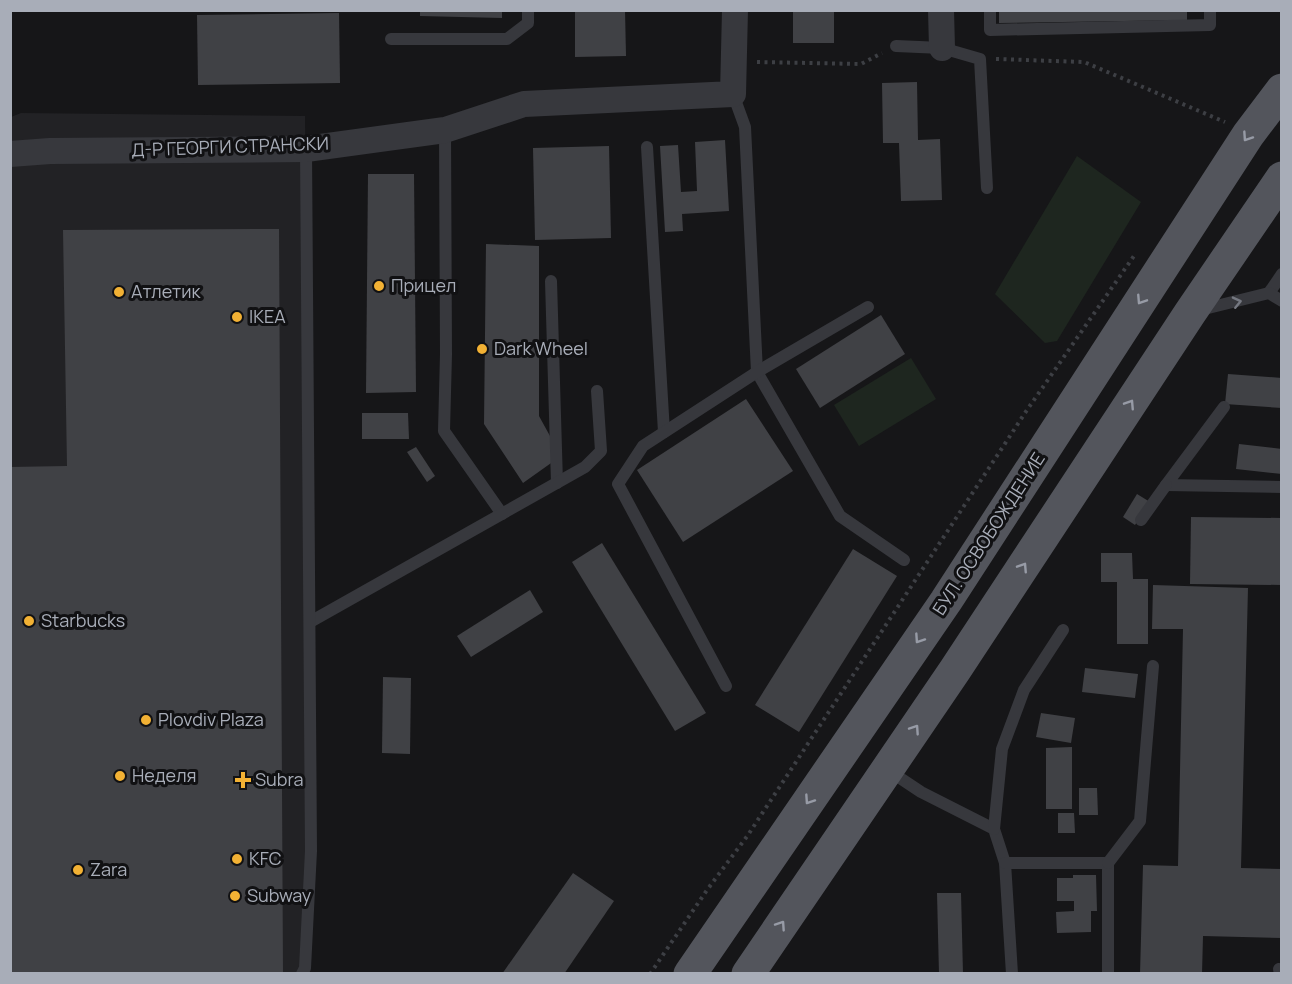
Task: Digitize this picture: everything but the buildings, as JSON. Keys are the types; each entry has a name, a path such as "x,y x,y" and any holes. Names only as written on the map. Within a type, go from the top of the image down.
{"main road":[{"name":"БУЛ. ОСВОБОЖДЕНИЕ","path":"690,974 946,601 1248,135 1281,90"},
{"path":"748,974 888,770 1281,178"}],"street":[{"path":"733,94 735,10"},
{"path":"941,10 942,48"},
{"name":"Д-Р ГЕОРГИ СТРАНСКИ","path":"10,154 50,151 306,149 446,130 524,104 733,94"}],"lane":[{"path":"391,39 507,39 528,23 528,10"},
{"path":"990,10 990,30 1210,25 1210,10"},
{"path":"896,46 942,48 980,59 987,188"},
{"path":"733,94 745,127 757,372 840,516 904,560"},
{"path":"446,130 447,354 444,431 502,514"},
{"path":"647,147 664,432"},
{"path":"302,974 305,968 311,851 306,149"},
{"path":"1190,313 1269,293 1281,274"},
{"path":"551,281 557,483"},
{"path":"1269,293 1281,301"},
{"path":"726,686 618,484 643,446 757,372 868,307"},
{"path":"310,622 585,467 601,451 597,391"},
{"path":"1141,520 1224,407"},
{"path":"1166,485 1281,487"},
{"path":"1012,974 1005,863 994,829 1002,749 1024,690 1063,630"},
{"path":"1108,974 1108,863 1140,821 1153,666"},
{"path":"888,770 921,792 994,829"},
{"path":"1005,863 1108,863"}],"path":[{"path":"734,63 861,64 896,46"},
{"path":"980,59 1084,62 1227,123 1223,128"},
{"path":"650,974 707,890 748,836 1027,410 1142,245"}],"shaded area":[{"name":"Plovdiv Plaza","path":"21,113 305,116 311,851 302,974 11,974 11,117"},
{"path":"1077,156 1141,202 1057,341 1045,343 995,294"},
{"path":"911,358 936,399 859,446 834,405"}],"place":[{"name":"Прицел","path":"379,286"},
{"name":"Атлетик","path":"119,292"},
{"name":"IKEA","path":"237,317"},
{"name":"Dark Wheel","path":"482,349"},
{"name":"Starbucks","path":"29,621"},
{"name":"Plovdiv Plaza","path":"146,720"},
{"name":"Неделя","path":"120,776"},
{"name":"Subra","path":"243,780"},
{"name":"KFC","path":"237,859"},
{"name":"Zara","path":"78,870"},
{"name":"Subway","path":"235,896"}]}
